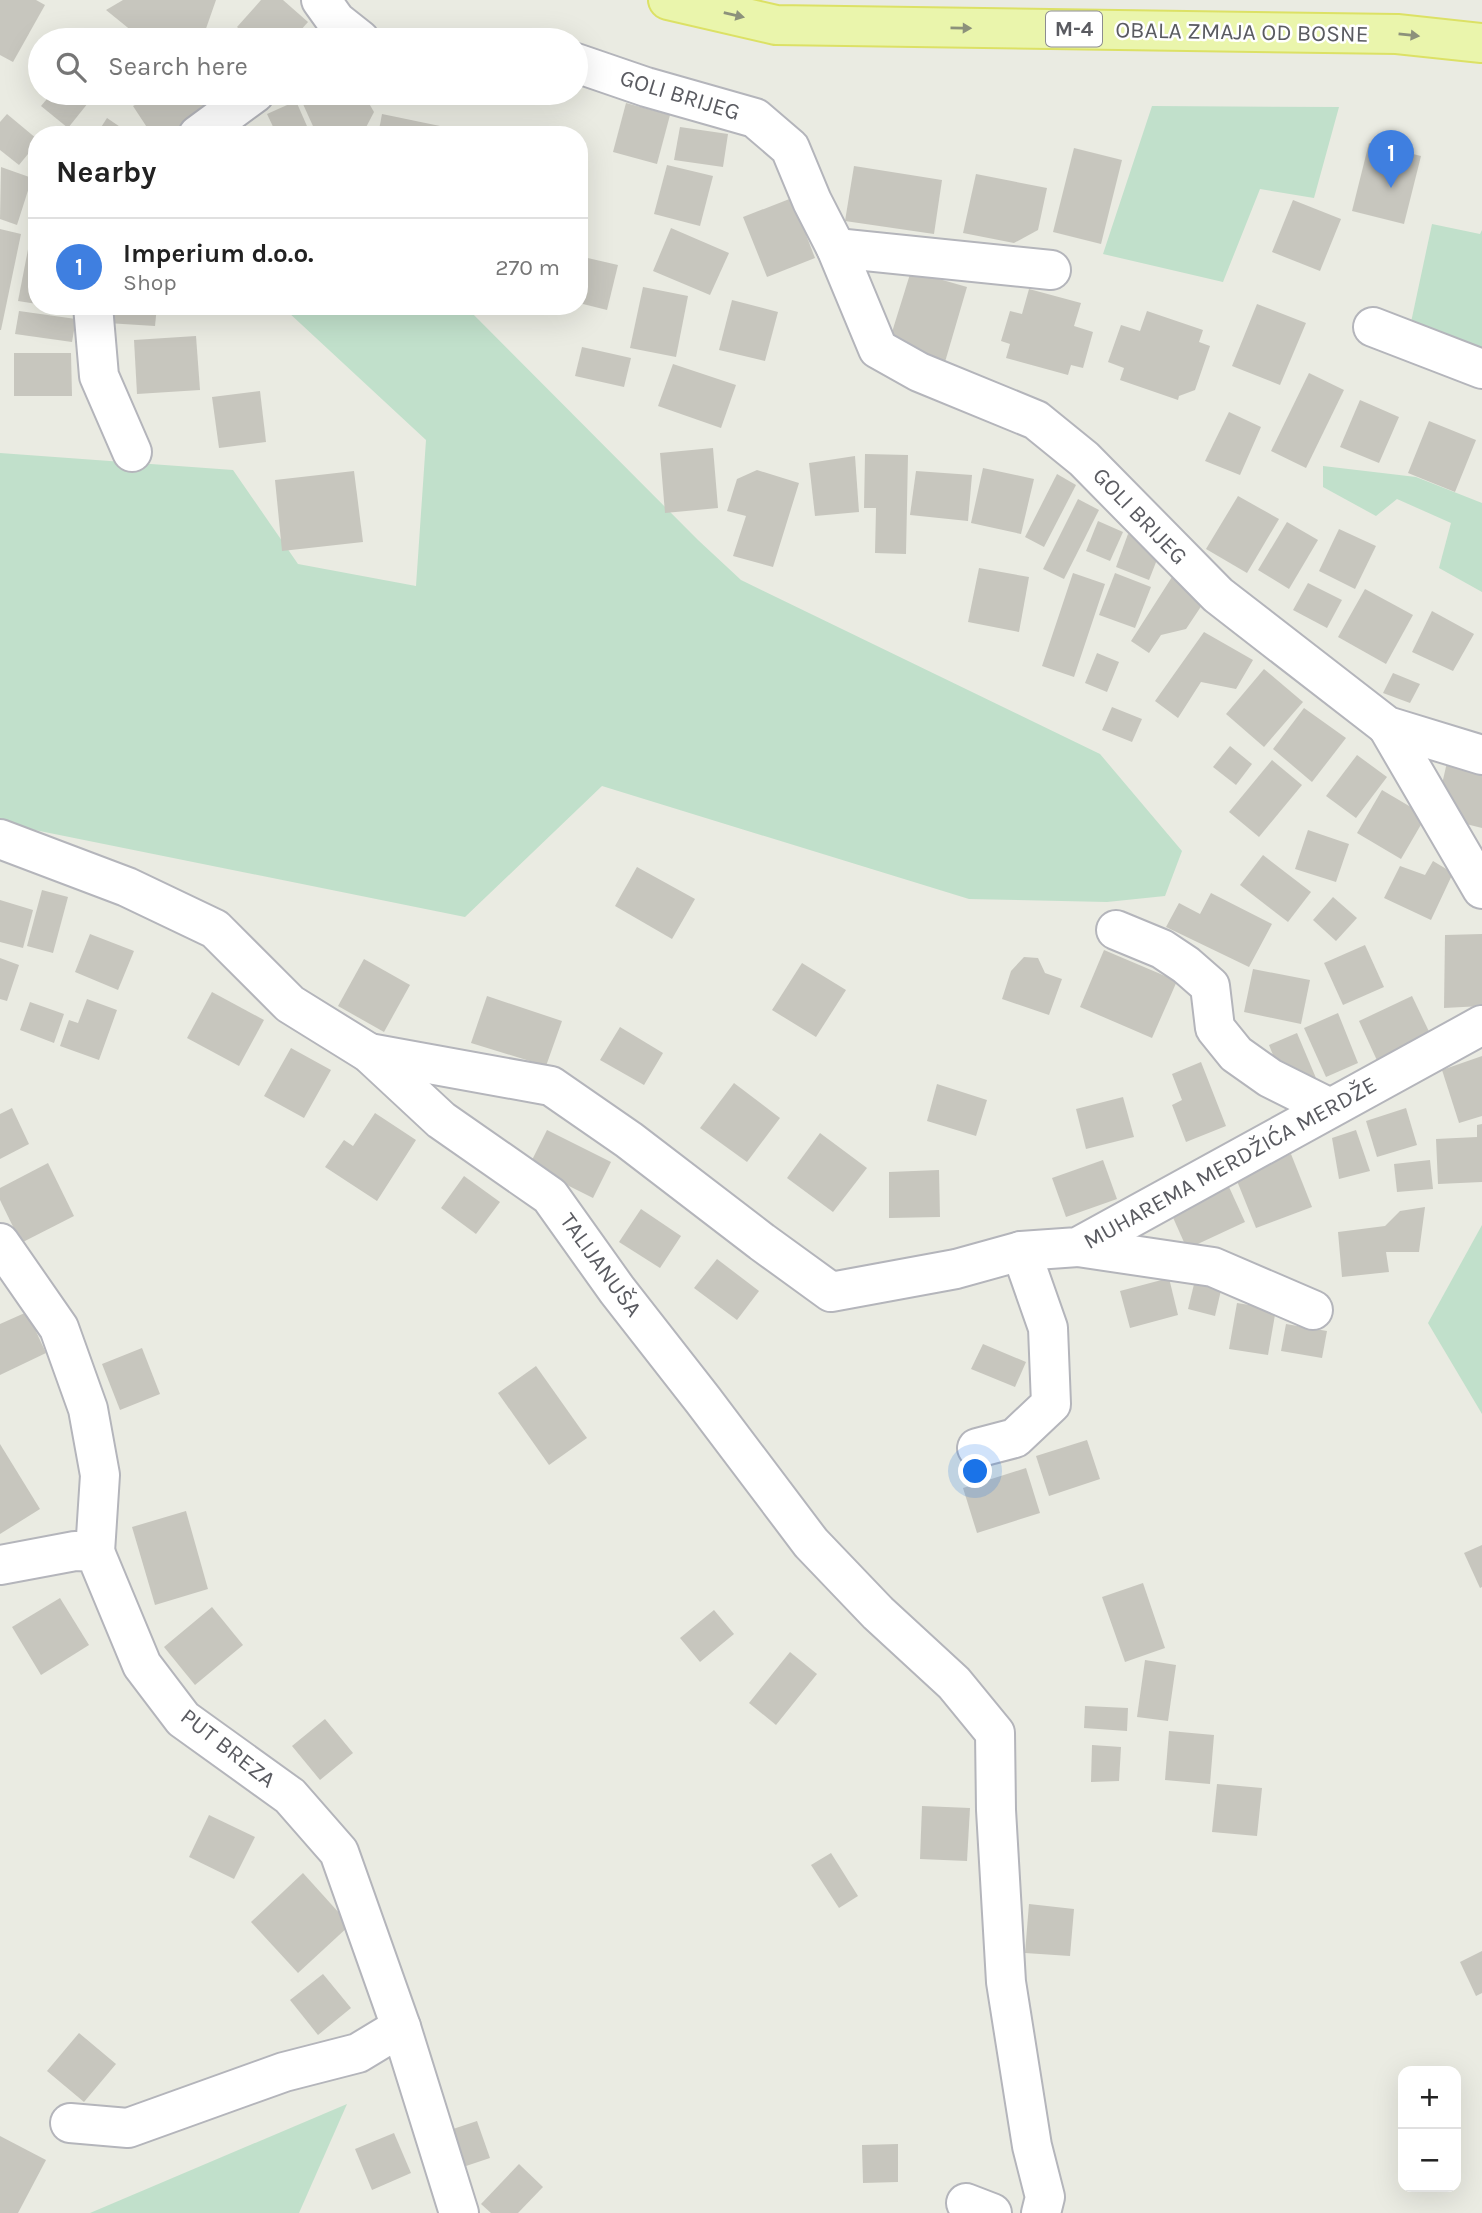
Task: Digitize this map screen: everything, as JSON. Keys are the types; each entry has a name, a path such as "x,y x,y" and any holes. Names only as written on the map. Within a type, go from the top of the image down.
{"main road":[{"name":"OBALA ZMAJA OD BOSNE","path":"668,0 776,25 1383,34 1482,43"}],"street":[{"name":"GOLI BRIJEG","path":"588,67 646,87 755,118 790,148 878,349 919,372 1036,421 1084,459 1218,596 1387,726 1482,755"},
{"path":"210,126 238,105"},
{"path":"836,248 1051,270"},
{"path":"94,315 99,376 132,452"},
{"path":"1373,327 1482,369"},
{"path":"1387,726 1482,889"},
{"name":"TALIJANUŠA","path":"0,839 127,887 215,929 290,1004 369,1053 441,1120 550,1196 617,1290 811,1543 878,1614 954,1684 995,1733 996,1810 1006,1982 1031,2146 1045,2197 1041,2213"},
{"path":"1115,930 1162,949 1210,986 1215,1028 1236,1054 1270,1078 1330,1108"},
{"name":"MUHAREMA MERDŽIĆA MERDŽE","path":"369,1053 551,1086 629,1140 831,1292 956,1269 1021,1251 1078,1247 1482,1026"},
{"path":"0,1243 59,1328 88,1409 100,1475 95,1552 75,1551 0,1565"},
{"path":"1078,1247 1213,1267 1313,1310"},
{"path":"978,1448 1015,1438 1051,1404 1048,1328 1021,1251"},
{"name":"PUT BREZA","path":"95,1552 142,1665 183,1719 290,1796 339,1852 401,2027 459,2213"},
{"path":"69,2123 128,2128 284,2072 358,2053 401,2027"}],"green space":[{"path":"1152,106 1339,107 1314,198 1260,189 1223,282 1103,254"},
{"path":"1432,224 1480,234 1482,230 1482,351 1410,327"},
{"path":"291,315 474,315 741,580 1100,754 1182,851 1165,896 1107,902 969,899 602,786 465,917 0,823 0,453 233,470 298,564 416,586 426,440"},
{"path":"1323,466 1416,477 1482,503 1482,592 1439,568 1451,523 1397,499 1376,516 1323,487"},
{"path":"1482,1225 1482,1414 1428,1323"},
{"path":"347,2104 299,2213 90,2213"}],"building":[{"path":"0,0 36,0 45,5 32,28 28,28 28,35 13,62 0,55"},
{"path":"123,0 216,0 206,28 128,28 106,10"},
{"path":"261,0 283,0 308,22 303,28 237,27"},
{"path":"626,103 670,115 657,164 613,152"},
{"path":"86,105 70,126 66,126 41,106"},
{"path":"221,105 190,126 146,126 133,106"},
{"path":"287,105 298,105 307,126 273,126 267,114"},
{"path":"303,105 370,105 374,112 367,126 313,126"},
{"path":"7,114 28,132 28,154 19,165 0,150 0,122"},
{"path":"382,114 440,126 380,126"},
{"path":"107,118 119,126 102,126"},
{"path":"680,127 728,134 723,167 674,160"},
{"path":"1369,143 1421,156 1404,224 1352,211"},
{"path":"1074,148 1122,160 1101,244 1053,232"},
{"path":"667,165 713,176 700,226 654,214"},
{"path":"854,166 942,180 934,234 845,221"},
{"path":"1,167 28,177 28,191 17,225 0,219"},
{"path":"976,174 1047,188 1038,230 1014,243 963,233"},
{"path":"792,198 815,258 767,277 743,217"},
{"path":"1293,200 1341,219 1320,271 1272,252"},
{"path":"671,228 729,253 710,295 653,271"},
{"path":"0,229 21,234 1,330 0,330"},
{"path":"28,249 28,303 18,301"},
{"path":"588,258 618,265 607,310 588,305"},
{"path":"911,271 967,287 945,362 888,345"},
{"path":"643,287 688,296 676,357 630,348"},
{"path":"1029,289 1081,303 1074,326 1093,332 1083,368 1071,365 1068,375 1006,358 1010,344 1001,341 1010,311 1022,314"},
{"path":"732,300 778,312 765,361 719,350"},
{"path":"1257,304 1306,323 1280,385 1232,366"},
{"path":"19,311 28,312 28,315 76,319 72,342 15,334"},
{"path":"1147,311 1203,330 1199,342 1210,346 1195,390 1179,396 1178,400 1120,380 1124,368 1108,362 1121,325 1140,331"},
{"path":"108,315 156,315 155,326 107,323"},
{"path":"196,336 200,390 137,394 134,340"},
{"path":"582,347 631,358 624,387 575,376"},
{"path":"14,353 71,353 72,396 14,396"},
{"path":"673,364 736,385 721,428 658,406"},
{"path":"1309,373 1344,390 1306,468 1271,451"},
{"path":"260,391 266,442 219,448 212,397"},
{"path":"1360,400 1399,417 1379,463 1340,447"},
{"path":"1229,412 1261,427 1240,475 1205,461"},
{"path":"1429,421 1476,440 1455,492 1408,473"},
{"path":"713,448 718,508 665,513 660,453"},
{"path":"865,454 908,455 906,554 875,553 876,508 864,508"},
{"path":"855,456 859,512 815,516 809,463"},
{"path":"983,468 1034,479 1021,534 971,523"},
{"path":"757,470 799,483 773,567 733,556 746,516 727,511 737,479"},
{"path":"354,471 363,542 282,551 275,480"},
{"path":"916,471 972,475 968,521 910,515"},
{"path":"1057,474 1076,485 1044,547 1025,537"},
{"path":"1238,496 1279,519 1247,573 1206,549"},
{"path":"1078,499 1099,510 1064,579 1043,569"},
{"path":"1098,521 1123,532 1110,561 1086,551"},
{"path":"1287,522 1318,540 1289,589 1258,570"},
{"path":"1339,529 1376,546 1355,589 1319,571"},
{"path":"1128,534 1162,547 1149,580 1116,567"},
{"path":"979,568 1029,577 1019,632 968,622"},
{"path":"1073,573 1105,584 1074,677 1042,666"},
{"path":"1115,573 1151,587 1135,628 1099,615"},
{"path":"1172,577 1206,599 1186,629 1161,635 1149,653 1131,641"},
{"path":"1308,583 1342,600 1327,628 1293,610"},
{"path":"1365,589 1413,615 1386,664 1338,637"},
{"path":"1432,611 1474,634 1453,671 1412,652"},
{"path":"1204,632 1253,660 1236,689 1201,682 1178,718 1155,701"},
{"path":"1097,653 1119,662 1107,692 1085,683"},
{"path":"1264,669 1303,702 1264,747 1226,714"},
{"path":"1393,673 1420,684 1410,703 1383,693"},
{"path":"1112,707 1142,719 1132,742 1102,730"},
{"path":"1304,708 1346,738 1312,782 1273,749"},
{"path":"1230,746 1252,764 1236,785 1213,767"},
{"path":"1357,755 1387,777 1356,818 1326,796"},
{"path":"1448,758 1482,765 1482,828 1466,824 1440,793"},
{"path":"1272,760 1302,785 1259,837 1229,812"},
{"path":"1382,790 1426,816 1401,859 1357,833"},
{"path":"1308,830 1349,844 1336,882 1295,869"},
{"path":"1263,855 1311,892 1288,922 1240,885"},
{"path":"1433,861 1453,873 1431,920 1384,898 1400,866 1425,875"},
{"path":"637,867 695,899 672,939 615,906"},
{"path":"42,890 68,897 53,953 27,946"},
{"path":"1211,893 1272,924 1249,967 1166,927 1179,903 1200,914"},
{"path":"1333,897 1357,918 1336,941 1313,920"},
{"path":"0,900 33,910 23,948 0,942"},
{"path":"90,934 134,951 118,990 75,972"},
{"path":"1482,934 1482,1006 1444,1008 1445,935"},
{"path":"1365,945 1384,987 1343,1005 1324,963"},
{"path":"1104,950 1177,981 1152,1038 1080,1007"},
{"path":"1024,957 1038,958 1045,973 1062,979 1049,1015 1002,999 1011,971"},
{"path":"0,958 19,965 7,1001 0,999"},
{"path":"364,959 410,985 384,1032 338,1006"},
{"path":"802,963 846,990 816,1037 772,1010"},
{"path":"1253,969 1310,980 1301,1024 1244,1012"},
{"path":"212,992 264,1020 239,1066 187,1038"},
{"path":"487,996 562,1021 546,1066 471,1043"},
{"path":"1412,996 1434,1042 1380,1067 1359,1021"},
{"path":"87,999 117,1010 99,1060 60,1046 69,1020 78,1023"},
{"path":"30,1002 64,1014 54,1043 20,1030"},
{"path":"1338,1013 1358,1063 1326,1077 1304,1028"},
{"path":"620,1027 663,1053 644,1085 600,1060"},
{"path":"1297,1033 1316,1078 1277,1065 1269,1045"},
{"path":"291,1048 331,1070 304,1118 264,1096"},
{"path":"1482,1056 1482,1116 1459,1123 1442,1070"},
{"path":"1201,1062 1226,1126 1186,1142 1172,1105 1182,1100 1172,1074"},
{"path":"734,1083 780,1118 747,1162 700,1128"},
{"path":"937,1084 987,1100 976,1136 927,1121"},
{"path":"1123,1097 1134,1137 1086,1149 1076,1109"},
{"path":"12,1108 29,1144 0,1159 0,1114"},
{"path":"1406,1108 1417,1145 1377,1157 1366,1121"},
{"path":"375,1113 416,1140 377,1201 325,1167 344,1140 353,1146"},
{"path":"1482,1124 1482,1182 1438,1184 1436,1139 1477,1137 1477,1125"},
{"path":"547,1130 611,1162 593,1198 529,1166"},
{"path":"1356,1130 1370,1171 1339,1179 1332,1138"},
{"path":"820,1133 867,1168 833,1212 787,1178"},
{"path":"1291,1154 1312,1207 1256,1228 1235,1176"},
{"path":"1103,1160 1117,1199 1066,1217 1052,1178"},
{"path":"1430,1160 1433,1189 1397,1192 1394,1164"},
{"path":"48,1163 74,1216 21,1243 0,1200 0,1188"},
{"path":"939,1170 940,1217 889,1218 889,1172"},
{"path":"464,1176 500,1202 476,1234 441,1208"},
{"path":"1229,1187 1245,1222 1187,1249 1171,1213"},
{"path":"1425,1207 1419,1252 1386,1252 1389,1272 1342,1277 1338,1232 1385,1226 1400,1211"},
{"path":"641,1209 681,1236 660,1268 619,1242"},
{"path":"717,1259 759,1291 737,1320 694,1288"},
{"path":"1169,1278 1178,1315 1130,1328 1120,1291"},
{"path":"1195,1280 1222,1286 1215,1316 1188,1309"},
{"path":"1237,1303 1276,1309 1268,1355 1229,1349"},
{"path":"27,1312 46,1353 0,1375 0,1324"},
{"path":"1286,1324 1327,1331 1322,1358 1281,1351"},
{"path":"983,1344 1026,1362 1015,1387 971,1369"},
{"path":"142,1348 160,1394 120,1410 102,1364"},
{"path":"536,1366 587,1438 549,1465 498,1393"},
{"path":"1087,1440 1100,1479 1049,1496 1036,1456"},
{"path":"0,1444 40,1509 0,1534"},
{"path":"1026,1468 1040,1513 977,1533 963,1488"},
{"path":"186,1511 208,1589 155,1605 132,1527"},
{"path":"1482,1545 1482,1587 1480,1588 1464,1553"},
{"path":"1143,1583 1165,1648 1125,1662 1102,1597"},
{"path":"60,1598 89,1645 41,1675 12,1627"},
{"path":"212,1607 243,1645 195,1685 164,1647"},
{"path":"714,1610 734,1634 700,1662 680,1638"},
{"path":"790,1652 817,1674 776,1725 749,1703"},
{"path":"1145,1660 1176,1665 1168,1721 1137,1717"},
{"path":"1085,1706 1128,1708 1127,1731 1084,1728"},
{"path":"325,1719 353,1753 320,1780 292,1746"},
{"path":"1169,1731 1214,1735 1210,1784 1165,1780"},
{"path":"1092,1745 1121,1747 1119,1781 1091,1782"},
{"path":"1217,1784 1262,1788 1257,1836 1212,1832"},
{"path":"922,1806 970,1808 967,1861 920,1859"},
{"path":"209,1815 255,1837 234,1879 189,1857"},
{"path":"831,1853 858,1896 839,1908 811,1865"},
{"path":"303,1873 350,1925 298,1973 251,1922"},
{"path":"1029,1904 1074,1909 1070,1956 1025,1953"},
{"path":"1482,1951 1482,1993 1476,1996 1460,1962"},
{"path":"323,1974 351,2008 318,2035 290,2000"},
{"path":"79,2033 116,2064 84,2102 47,2071"},
{"path":"477,2121 490,2158 463,2167 450,2130"},
{"path":"394,2133 411,2173 372,2190 355,2149"},
{"path":"0,2136 46,2160 18,2213 0,2213"},
{"path":"898,2144 898,2182 863,2183 862,2145"},
{"path":"519,2164 543,2187 518,2213 491,2213 481,2204"}],"place":[{"name":"Imperium d.o.o.","path":"1391,188"}]}
